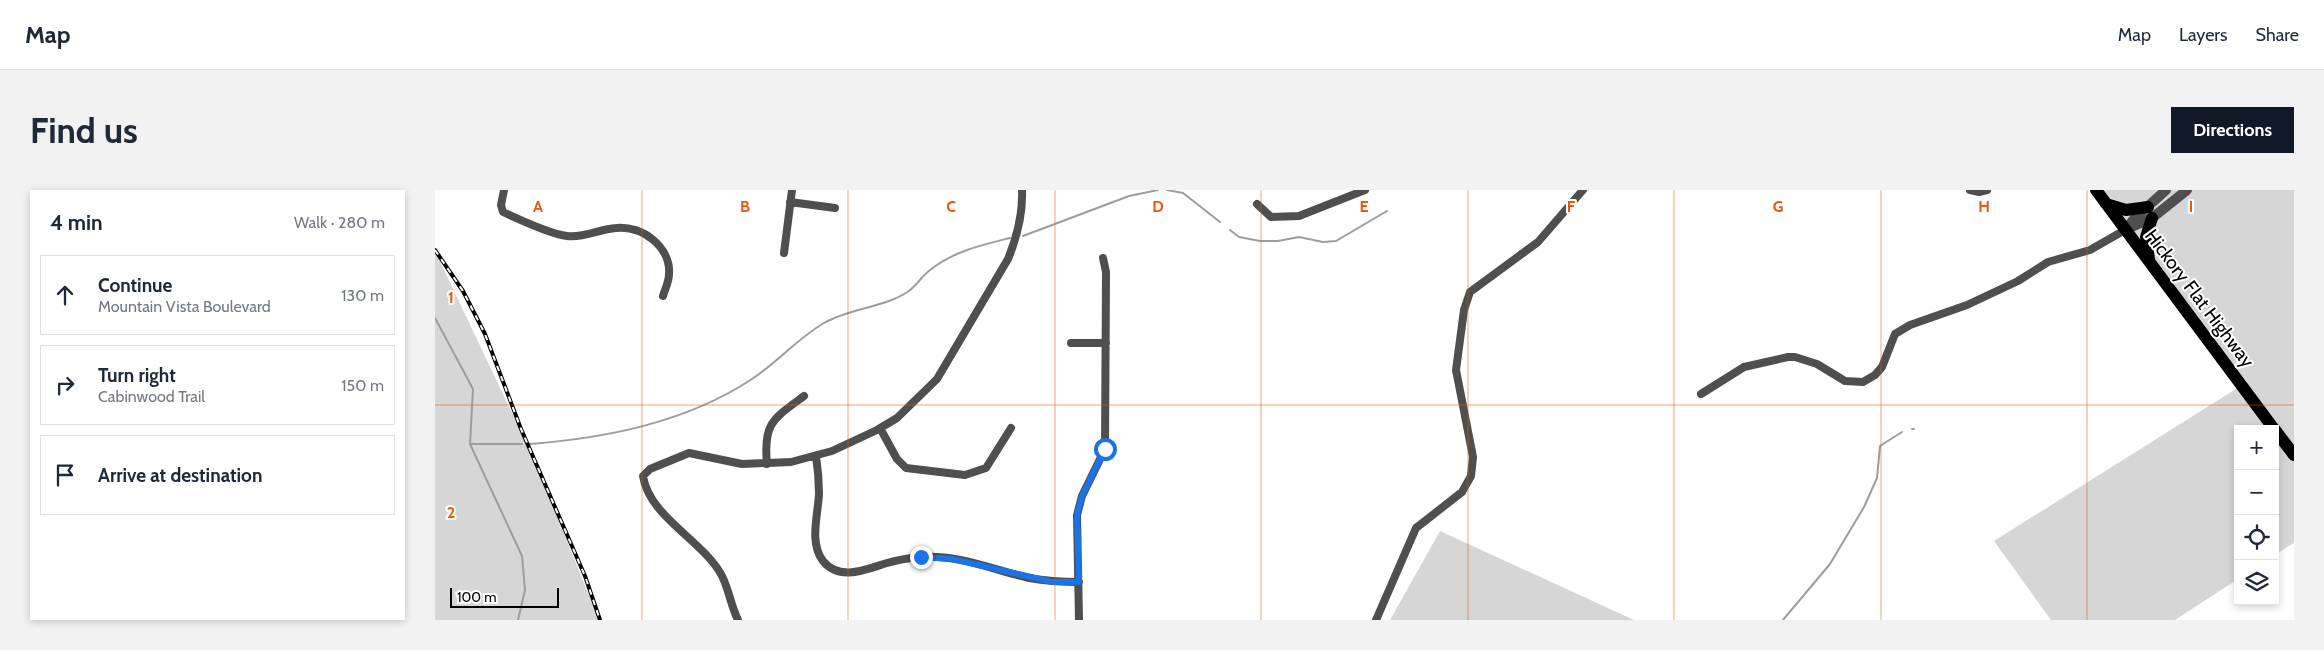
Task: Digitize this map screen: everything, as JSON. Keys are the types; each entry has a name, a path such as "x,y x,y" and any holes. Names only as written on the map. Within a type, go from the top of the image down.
{"main road":[{"name":"Hickory Flat Highway","path":"2095,190 2271,425"},
{"path":"2106,204 2126,210 2150,212 2146,237 2149,262"},
{"name":"Hickory Flat Highway","path":"2279,435 2294,455"}],"street":[{"path":"504,190 501,205 503,212 566,236 588,235 615,228 638,229 665,252 670,273 663,296"},
{"path":"784,253 792,190"},
{"path":"738,620 722,576 712,562 656,503 645,486 643,476 650,469 689,453 733,463 767,464 791,462 816,456 857,441 897,418 937,379 974,320 1008,259 1016,241 1021,217 1022,190"},
{"path":"1257,204 1271,217 1299,216 1365,190"},
{"path":"1376,620 1416,528 1462,492 1471,476 1472,450 1456,370 1464,310 1470,292 1538,242 1583,190"},
{"path":"1971,190 1979,192 1987,190"},
{"path":"2150,212 2167,190"},
{"path":"1701,394 1744,367 1789,357 1817,364 1845,381 1853,383 1869,380 1882,368 1895,334 1910,324 1967,305 2018,281 2049,262 2090,250 2187,190"},
{"path":"790,202 835,208"},
{"path":"1079,620 1077,515 1082,496 1105,449 1106,272 1103,258"},
{"path":"1071,343 1106,343"},
{"path":"767,464 765,434 769,426 778,415 804,396"},
{"path":"880,428 897,460 906,468 965,475 985,468 1011,428"},
{"path":"816,456 819,487 815,540 817,552 824,562 835,570 847,573 860,572 888,563 921,557 952,559 1053,582 1079,582"}],"shaded area":[{"path":"2099,190 2294,190 2294,543 2279,552 2279,425 2234,425 2234,582 2175,620 2051,620 1994,541 2247,382 2125,230"},
{"path":"435,251 533,457 599,620 435,620"},
{"path":"1440,531 1634,620 1390,620"}],"waterway":[{"path":"1023,236 1129,196 1158,190"},
{"path":"1167,190 1183,193 1220,222"},
{"path":"1230,230 1239,237 1260,241 1278,241 1299,237 1323,242 1336,241 1387,211"},
{"path":"530,444 617,432 673,417 701,406 727,394 752,379 824,323 845,314 899,297 912,289 924,275 939,263 958,253 1010,238"},
{"path":"435,318 473,389 470,444 522,556 525,590 518,620"},
{"path":"1783,620 1830,564 1864,507 1877,478 1880,446 1902,432"},
{"path":"470,444 522,444"}],"railway":[{"path":"435,250 463,291 485,334 521,429 585,576 600,620"}],"route":[{"path":"921,557 952,559 1053,582 1079,582 1077,515 1082,496 1105,449"}]}
